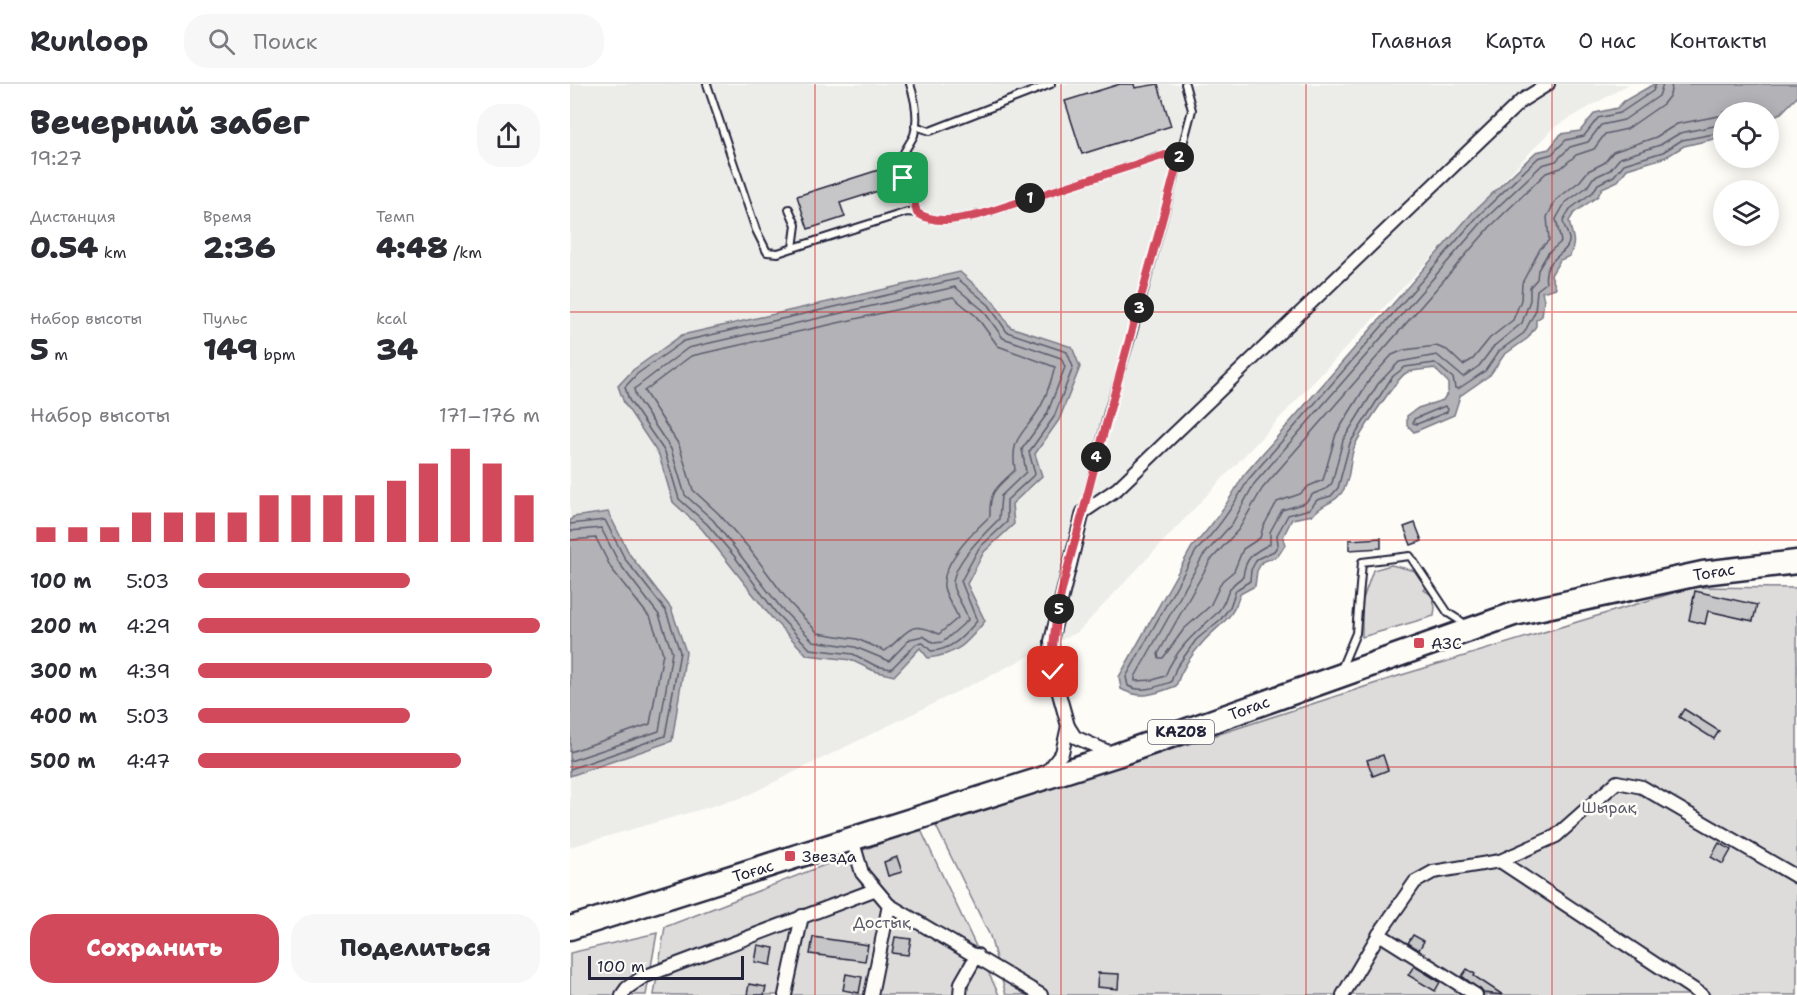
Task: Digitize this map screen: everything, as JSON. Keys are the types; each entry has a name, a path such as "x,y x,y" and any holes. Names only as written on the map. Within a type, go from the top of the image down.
{"highway":[{"name":"Тоғас","path":"570,928 1117,755 1514,614 1703,573 1797,562"}],"street":[{"path":"1117,755 1075,736 1068,726 1053,672 1051,641 1083,512 1117,489 1521,101 1548,84"},
{"path":"1042,779 1062,753 1068,726"},
{"path":"1343,995 1379,934 1415,882 1433,872 1500,861 1556,836 1617,782 1642,787 1797,878"},
{"path":"852,839 862,873 889,905 977,955 1041,995"},
{"path":"1500,861 1702,995"},
{"path":"622,995 627,988 643,977 874,890"},
{"path":"871,995 889,905"},
{"path":"785,995 802,916"},
{"path":"1379,934 1476,995"},
{"path":"960,995 961,983 977,955"}],"lane":[{"path":"707,84 756,231 767,252 778,253 907,213 917,213 928,220 951,220 979,215 1165,155 1179,157"},
{"path":"910,84 916,116 915,126 900,162 903,178 912,194 917,213"},
{"path":"915,126 930,131 1051,84"},
{"path":"1083,512 1108,412 1133,332 1192,110 1185,84"},
{"path":"789,209 796,225 793,248"},
{"path":"1337,677 1356,633 1362,562 1410,556 1448,613 1472,629"}],"shaded area":[{"path":"570,84 1629,84 1553,128 1078,632 744,797 570,847"}],"green space":[{"path":"1391,565 1416,571 1427,587 1424,590 1432,595 1435,607 1434,616 1362,637 1362,602 1373,570"},
{"name":"Шырақ","path":"1693,587 1797,588 1797,995 1006,995 990,936 936,826 1395,677"},
{"name":"Достық","path":"920,828 999,995 654,995 665,927"},
{"path":"657,933 646,995 570,995 570,953"}],"water":[{"path":"1654,84 1797,84 1797,97 1779,114 1779,102 1713,102 1713,139 1684,146 1666,157 1627,169 1618,181 1602,188 1598,196 1574,213 1569,221 1574,241 1570,256 1560,260 1551,275 1556,288 1542,292 1544,300 1542,316 1536,320 1536,326 1528,338 1504,355 1490,375 1460,396 1454,415 1414,432 1407,425 1407,416 1418,408 1443,400 1448,392 1448,382 1434,368 1412,371 1401,377 1355,445 1348,479 1341,494 1313,515 1292,519 1283,537 1285,545 1278,556 1262,562 1257,571 1255,586 1240,594 1229,616 1191,657 1176,686 1142,695 1121,689 1119,677 1192,547 1220,514 1243,476 1473,212 1536,152 1549,149 1561,134 1580,131 1595,113 1617,108 1624,101"},
{"path":"960,272 994,302 1010,327 1072,347 1080,367 1059,420 1035,454 1042,476 1012,504 1014,524 984,552 967,584 985,621 967,642 947,654 928,658 920,648 894,676 874,671 851,660 807,655 771,617 702,529 673,502 659,455 624,403 618,386 633,370 682,335"},
{"path":"608,512 630,555 671,608 686,652 672,741 570,776 570,521 573,517"}],"building":[{"path":"1120,84 1134,84 1135,88 1158,84 1171,126 1082,154 1065,101"},
{"path":"888,167 894,186 840,203 845,217 808,229 797,196"},
{"path":"1415,523 1422,541 1411,545 1404,527"},
{"path":"1381,538 1381,548 1349,550 1349,540"},
{"path":"1695,591 1757,605 1753,621 1708,611 1705,624 1689,620"},
{"path":"1684,709 1719,731 1714,739 1679,717"},
{"path":"1383,755 1388,770 1373,776 1367,760"},
{"path":"1719,843 1731,850 1723,864 1711,857"},
{"path":"897,857 902,872 888,876 884,862"},
{"path":"1413,935 1424,941 1419,950 1408,943"},
{"path":"813,937 868,945 865,961 810,954"},
{"path":"895,937 911,939 908,955 892,953"},
{"path":"758,945 774,948 771,965 755,962"},
{"path":"1414,966 1440,982 1435,991 1408,975"},
{"path":"1467,969 1503,995 1484,993 1462,976"},
{"path":"1098,973 1119,974 1118,989 1097,987"},
{"path":"846,974 862,977 859,993 843,990"},
{"path":"749,984 766,987 764,995 747,995"}],"place":[{"name":"АЗС","path":"1419,643"},
{"name":"Звезда","path":"790,856"}],"route":[{"path":"903,178 912,194 917,213 928,220 951,220 979,215 1165,155 1179,157 1133,332 1108,412 1070,560 1051,641 1053,672"}]}
